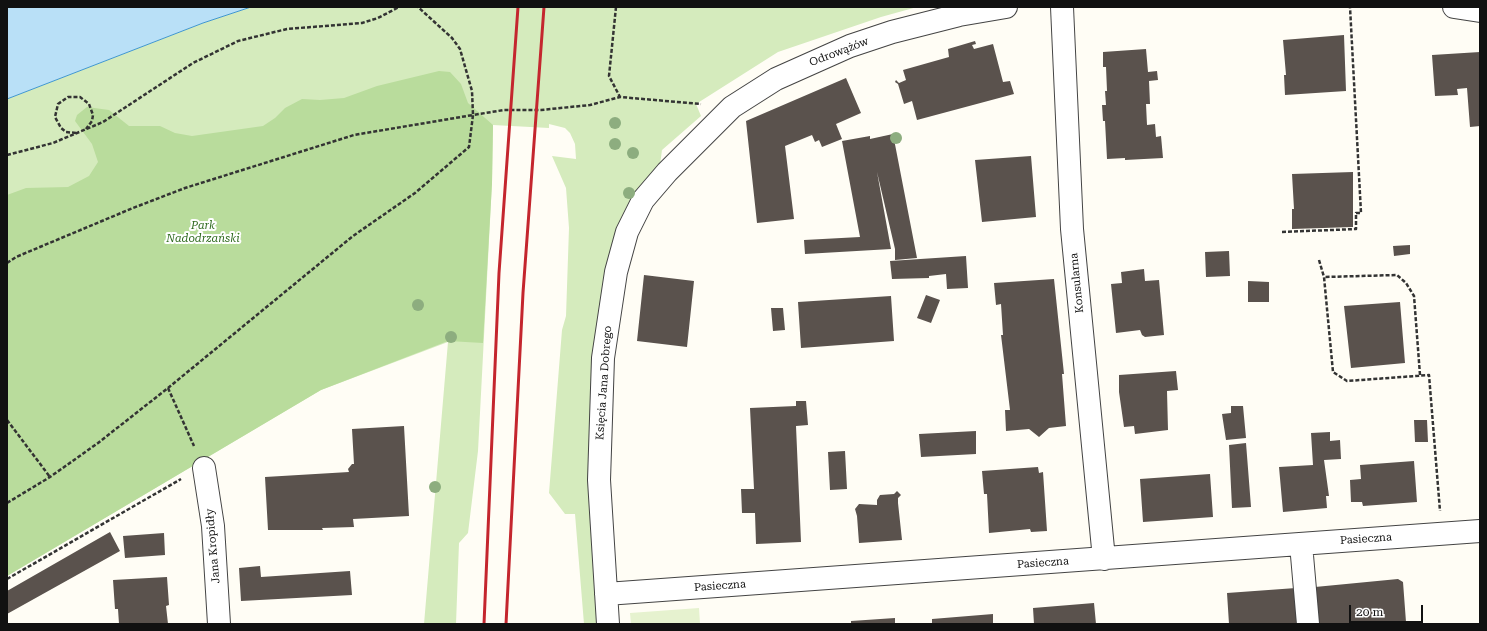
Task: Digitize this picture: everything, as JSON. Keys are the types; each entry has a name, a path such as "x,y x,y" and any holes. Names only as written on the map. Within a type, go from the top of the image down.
{"street":[{"name":"Odrowążów","path":"695,143 732,107 776,80 850,46 932,22 1006,7"},
{"name":"Konsularna","path":"1062,7 1072,230 1104,559"},
{"path":"1454,7 1480,11"},
{"name":"Księcia Jana Dobrego","path":"608,624 598,480 603,358 616,272 627,232 643,200 695,143"},
{"name":"Jana Kropidły","path":"204,468 213,526 219,624"},
{"name":"Pasieczna","path":"606,594 1480,531"},
{"path":"1301,544 1308,624"}],"path":[{"path":"7,155 53,143 85,130 123,110 194,63 238,42 287,29 362,23 378,18 399,7"},
{"path":"7,503 50,477 98,443 168,388 353,236 415,193 469,148 473,115 472,91 460,49 452,38 418,7"},
{"path":"616,7 610,76 620,97"},
{"path":"1282,232 1356,229 1356,213 1361,212 1350,7"},
{"path":"78,133 66,132 57,123 55,117 58,104 68,97 80,97 89,104 92,109 92,121 85,130"},
{"path":"7,263 16,257 185,188 354,135 504,110 541,110 590,105 620,97 732,107"},
{"path":"1319,260 1324,277 1332,372 1347,381 1430,375 1442,533"},
{"path":"1324,277 1397,275 1406,284 1414,296 1420,376"},
{"path":"7,579 71,541 204,468 168,388"},
{"path":"7,420 50,477"}],"green space":[{"name":"Park Nadodrzański","path":"251,7 917,7 881,17 778,52 696,104 701,116 662,150 660,165 643,200 610,310 608,624 584,624 575,514 565,514 549,493 562,330 566,316 569,228 566,188 552,156 576,159 575,144 570,133 565,128 549,124 549,128 493,125 492,183 478,451 468,533 459,543 456,624 424,624 448,342 321,390 7,576 7,99 203,23"},
{"name":"Park Nadodrzański","path":"439,71 450,72 461,84 468,103 493,125 492,183 483,343 448,341 321,390 7,576 7,195 26,188 68,187 89,176 98,162 92,144 75,121 77,115 87,107 109,110 129,126 160,126 175,133 192,136 263,126 275,118 285,108 302,99 320,100 344,98 377,86"},
{"path":"699,608 700,624 631,624 630,613"}],"water":[{"path":"7,7 251,7 203,23 7,99"}],"building":[{"path":"1344,35 1346,91 1285,95 1284,75 1286,75 1283,40"},
{"path":"975,41 976,44 972,45 974,49 993,44 1003,82 1010,81 1014,94 917,120 912,101 904,104 898,84 895,82 896,80 899,83 906,80 903,70 949,57 948,49"},
{"path":"1146,49 1148,72 1157,71 1158,80 1149,81 1150,104 1146,104 1147,125 1155,124 1156,137 1161,136 1163,158 1125,160 1125,158 1107,159 1105,121 1103,121 1102,105 1106,105 1105,91 1107,91 1106,67 1103,67 1103,52"},
{"path":"1480,52 1480,126 1470,127 1467,88 1457,89 1458,95 1435,96 1432,55"},
{"path":"846,78 861,113 836,124 842,139 822,147 819,140 815,142 812,135 785,146 794,219 757,223 746,121"},
{"path":"893,134 917,258 895,260 895,249 877,172 891,249 805,254 804,240 860,237 842,141 870,136 870,139"},
{"path":"1031,156 1036,217 982,222 975,160"},
{"path":"1353,172 1353,227 1292,229 1292,209 1294,209 1292,174"},
{"path":"1410,245 1410,254 1394,256 1393,246"},
{"path":"1229,251 1230,276 1206,277 1205,252"},
{"path":"966,256 968,288 947,289 946,274 929,276 929,278 892,279 890,261"},
{"path":"1144,269 1145,281 1159,280 1164,335 1145,337 1142,335 1140,330 1116,333 1111,284 1122,283 1121,272"},
{"path":"644,275 694,281 687,347 637,341"},
{"path":"1054,279 1064,374 1062,374 1066,426 1049,428 1039,437 1029,429 1006,431 1005,410 1010,410 1001,335 1003,335 1001,304 996,305 994,283"},
{"path":"1248,281 1269,282 1269,302 1248,302"},
{"path":"926,295 940,300 931,323 917,318"},
{"path":"891,296 894,341 801,348 798,302"},
{"path":"1400,302 1405,363 1351,368 1344,306"},
{"path":"771,308 783,308 785,330 773,331"},
{"path":"1176,371 1178,390 1167,391 1168,430 1135,434 1134,426 1124,427 1119,392 1119,375"},
{"path":"796,401 806,401 808,425 796,426 801,542 756,544 755,513 742,513 741,489 754,489 750,408 796,406"},
{"path":"1231,406 1243,406 1246,438 1226,440 1222,414 1231,413"},
{"path":"1414,420 1427,420 1428,442 1415,442"},
{"path":"404,426 409,516 353,519 354,527 322,528 323,530 268,530 265,477 349,472 348,469 352,464 354,464 352,429"},
{"path":"976,431 976,454 921,457 919,434"},
{"path":"1330,432 1330,441 1340,440 1341,459 1324,460 1329,496 1326,496 1327,508 1283,512 1279,467 1313,465 1311,433"},
{"path":"1246,443 1251,507 1232,508 1229,445"},
{"path":"845,451 847,489 830,490 828,452"},
{"path":"1414,461 1417,502 1363,506 1362,502 1351,502 1350,480 1361,479 1360,465"},
{"path":"1038,467 1039,473 1043,472 1047,531 1031,532 1030,529 989,533 987,494 984,494 982,471"},
{"path":"1210,474 1213,517 1143,522 1140,479"},
{"path":"897,491 901,495 898,498 898,503 902,540 859,543 855,509 859,504 877,505 877,500 880,495 894,494"},
{"path":"110,532 120,551 7,614 7,591"},
{"path":"164,533 165,555 125,558 123,536"},
{"path":"260,566 261,577 350,571 352,595 241,601 239,568"},
{"path":"167,577 169,605 166,606 168,624 119,624 118,609 115,609 113,580"},
{"path":"1398,579 1403,582 1406,622 1318,624 1315,587"},
{"path":"1296,588 1299,624 1229,624 1227,593"},
{"path":"1094,603 1096,624 1034,624 1033,608"},
{"path":"993,614 993,624 932,624 932,619"},
{"path":"895,618 895,624 851,624 851,621"}],"railway":[{"path":"484,624 499,273 518,7"},
{"path":"506,624 523,293 544,7"}]}
